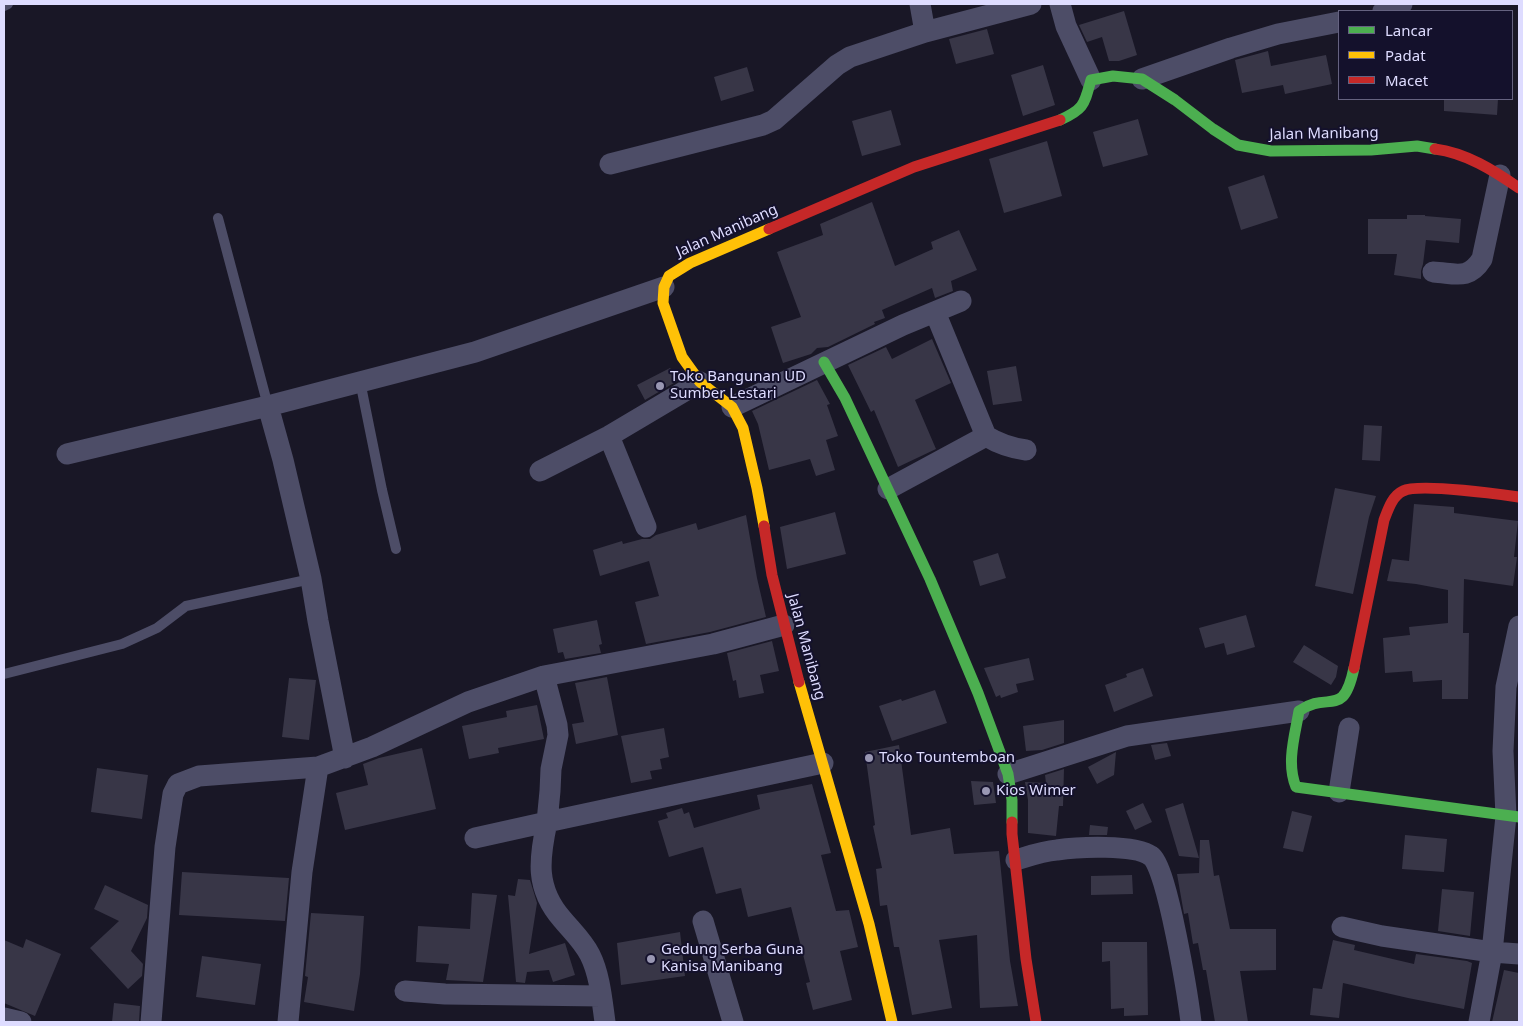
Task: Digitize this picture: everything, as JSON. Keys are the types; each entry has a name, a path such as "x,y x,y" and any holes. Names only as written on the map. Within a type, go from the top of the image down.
{"street":[{"path":"920,4 925,32"},
{"path":"610,164 770,122 843,61 925,32 1031,4"},
{"path":"1060,4 1066,26 1091,80"},
{"path":"1387,10 1402,4"},
{"path":"1142,79 1240,45 1278,34 1338,22"},
{"name":"Jalan Manibang","path":"892,1022 869,924 784,625 772,575 743,428 732,407 700,382 682,357 663,303 664,287 669,276 690,263 914,167 1056,122 1076,113 1085,103 1091,80 1113,76 1142,79 1176,100 1238,145 1271,151 1371,150 1417,146 1444,150 1466,157 1500,175 1519,188"},
{"path":"1433,272 1467,274 1476,269 1482,259 1500,175"},
{"path":"67,454 268,406 475,352 664,287"},
{"path":"732,407 902,325 961,301"},
{"path":"934,312 986,436 1009,448 1026,450"},
{"path":"824,362 845,398 930,579 978,693 1008,774 1012,800 1012,834 1026,959 1036,1022"},
{"path":"540,470 609,436 700,382"},
{"path":"268,406 283,460 311,579 345,758"},
{"path":"609,436 646,527"},
{"path":"888,489 986,436"},
{"path":"1008,774 1127,736 1299,712 1304,708 1344,697 1353,675 1384,520 1393,500 1402,491 1416,488 1468,491 1519,497"},
{"path":"151,1022 165,847 173,794 178,784 199,776 318,767 372,747 468,702 544,676 713,644 784,625"},
{"path":"1479,1022 1513,817 1503,751 1503,729 1506,687 1519,626"},
{"path":"544,676 558,735 550,769 547,822 540,857 541,876 545,891 560,917 580,938 591,956 605,1022"},
{"path":"1299,712 1292,761 1293,782 1296,786 1513,817"},
{"path":"1339,792 1349,728"},
{"path":"475,838 823,763"},
{"path":"288,1022 302,872 318,767"},
{"path":"1016,860 1056,850 1082,848 1138,850 1152,856 1159,866 1171,912 1191,1022"},
{"path":"704,922 733,1022"},
{"path":"1342,927 1382,936 1492,952 1519,954"},
{"path":"405,991 445,994 601,996"},
{"path":"4,1018 22,1022"}],"lane":[{"path":"4,6 8,4"},
{"path":"218,218 268,406"},
{"path":"360,381 396,549"},
{"path":"4,674 122,644 157,628 186,606 311,579"}],"building":[{"path":"1124,11 1137,55 1119,61 1109,61 1102,37 1087,42 1079,25"},
{"path":"987,29 994,54 956,64 949,39"},
{"path":"1268,51 1271,66 1326,55 1332,84 1285,94 1283,85 1242,93 1235,60"},
{"path":"1043,65 1055,105 1023,116 1011,75"},
{"path":"747,67 754,91 721,101 714,77"},
{"path":"1444,100 1498,100 1497,115 1444,111"},
{"path":"891,110 901,145 862,156 852,121"},
{"path":"1138,119 1148,155 1103,167 1093,132"},
{"path":"1047,141 1062,196 1004,213 989,159"},
{"path":"1264,175 1278,218 1241,230 1228,187"},
{"path":"872,202 895,266 933,249 931,242 959,230 977,270 951,281 953,291 935,298 932,288 882,310 885,318 874,322 875,324 828,347 817,348 811,354 783,363 771,327 801,317 777,252 823,235 820,224"},
{"path":"1407,215 1461,219 1459,243 1426,240 1421,279 1394,275 1397,254 1368,254 1368,219 1407,219"},
{"path":"932,339 951,383 915,400 936,449 898,467 874,410 871,412 848,365 886,347 892,359"},
{"path":"1016,366 1022,401 993,405 987,371"},
{"name":"Toko Bangunan UD Sumber Lestari","path":"670,368 679,380 645,400 637,385"},
{"path":"817,380 830,404 827,405 838,436 826,440 835,470 816,476 810,459 769,470 758,424 752,411"},
{"path":"1364,425 1382,426 1380,461 1362,460"},
{"path":"1335,488 1376,496 1369,517 1353,594 1315,586"},
{"path":"1414,504 1454,507 1454,513 1518,521 1514,557 1517,557 1513,586 1464,579 1463,633 1469,633 1468,699 1442,699 1442,680 1413,682 1412,671 1385,673 1383,638 1410,635 1409,627 1448,623 1448,590 1387,581 1392,559 1409,561"},
{"path":"835,512 846,554 787,569 780,527"},
{"path":"746,515 766,617 710,632 646,644 635,602 659,596 649,561 600,576 593,550 622,541 623,544 650,539 656,535 696,523 698,530"},
{"path":"998,553 1006,578 980,586 973,561"},
{"path":"1246,615 1255,647 1227,655 1224,643 1205,648 1199,628"},
{"path":"597,620 602,644 599,645 601,653 565,659 563,652 558,653 553,629"},
{"path":"772,641 779,671 760,675 764,693 739,698 736,680 733,681 727,653"},
{"path":"1304,645 1338,666 1336,677 1331,685 1293,662"},
{"path":"1029,658 1034,680 1016,684 1018,692 1001,698 1000,695 996,697 984,668"},
{"path":"1143,668 1153,696 1114,712 1105,685 1127,677 1126,674"},
{"path":"607,677 618,735 576,744 572,724 584,722 575,683"},
{"path":"289,678 316,680 309,740 282,737"},
{"path":"935,690 947,723 892,741 879,706 901,699 902,701"},
{"path":"537,705 544,739 498,748 499,753 469,759 462,726 507,717 506,711"},
{"path":"1064,720 1064,743 1042,750 1026,751 1023,726"},
{"path":"664,728 669,757 660,759 662,769 650,771 652,779 631,783 621,736"},
{"path":"1167,743 1171,756 1155,760 1151,745"},
{"path":"899,745 911,835 950,828 954,854 999,851 1010,961 1018,1006 980,1008 977,935 939,940 952,1008 912,1015 899,947 894,947 887,905 880,906 876,869 882,868 873,826 875,825 865,752"},
{"path":"422,748 436,809 345,830 336,793 368,785 363,764 379,758"},
{"path":"1116,752 1114,775 1097,784 1088,767"},
{"path":"97,768 148,775 142,819 91,812"},
{"path":"1064,769 1063,806 1059,806 1056,836 1028,833 1028,800 1025,782 1046,783 1045,775"},
{"name":"Kios Wimer","path":"971,781 993,782 996,803 974,805"},
{"path":"812,784 831,853 821,855 836,911 849,910 858,947 840,951 852,1000 813,1010 806,983 810,982 791,907 748,917 741,888 716,894 703,847 669,857 658,821 668,818 666,813 682,808 684,814 689,812 694,828 760,809 757,795"},
{"path":"1143,803 1152,822 1135,830 1126,811"},
{"path":"1183,803 1199,858 1179,856 1165,809"},
{"path":"1292,811 1312,816 1303,852 1283,848"},
{"path":"1090,825 1108,827 1107,835 1089,835"},
{"path":"1405,835 1447,839 1444,872 1402,869"},
{"path":"1200,840 1209,840 1214,876 1219,875 1230,929 1276,929 1276,970 1240,971 1248,1022 1215,1022 1206,970 1203,970 1198,943 1193,944 1188,913 1184,914 1177,874 1199,873"},
{"path":"182,872 289,878 285,921 179,915"},
{"path":"1132,875 1133,894 1091,895 1091,876"},
{"path":"518,879 530,880 537,903 529,954 565,943 575,975 553,982 549,970 527,972 525,983 516,982 508,895 515,896"},
{"path":"105,885 148,905 147,918 131,951 143,964 142,976 128,989 90,948 119,921 94,909"},
{"path":"1442,889 1474,892 1470,936 1438,931"},
{"path":"472,893 497,895 483,982 446,980 449,964 416,962 418,926 470,929"},
{"path":"311,913 364,916 360,974 354,1011 304,1002 308,977 305,976"},
{"name":"Gedung Serba Guna Kanisa Manibang","path":"680,932 685,976 621,985 617,943"},
{"path":"26,939 61,954 35,1016 4,1003 4,940 23,948"},
{"path":"1333,940 1355,945 1354,950 1414,964 1416,954 1472,963 1464,1009 1343,983 1339,1018 1310,1015 1313,988 1322,989"},
{"path":"1102,942 1147,942 1148,1015 1124,1016 1124,1008 1111,1009 1110,961 1102,962"},
{"path":"202,956 261,964 255,1005 196,997"},
{"path":"1504,970 1519,973 1519,1022 1492,1022"},
{"path":"114,1003 140,1006 139,1022 112,1022"}],"traffic: fast":[{"path":"1060,120 1079,109 1087,95 1091,80 1113,76 1142,79 1238,145 1271,151 1371,150 1417,146 1435,149"},
{"path":"824,362 845,398 930,579 978,693 1008,774 1012,800 1012,822"},
{"path":"1354,668 1350,684 1340,699 1310,705 1299,711 1292,759 1293,778 1296,787 1519,817"}],"traffic: slow":[{"path":"764,526 743,428 732,407 700,382 682,357 663,303 664,287 669,276 690,263 769,229"},
{"path":"799,682 869,924 892,1022"}],"traffic: jam":[{"path":"769,229 914,167 1060,120"},
{"path":"1435,149 1468,158 1519,188"},
{"path":"1354,668 1384,520 1396,496 1403,491 1425,488 1519,497"},
{"path":"764,526 772,575 799,682"},
{"path":"1012,822 1026,959 1036,1022"}],"place":[{"name":"Toko Bangunan UD Sumber Lestari","path":"660,386"},
{"name":"Toko Tountemboan","path":"869,758"},
{"name":"Kios Wimer","path":"986,791"},
{"name":"Gedung Serba Guna Kanisa Manibang","path":"651,959"}]}
